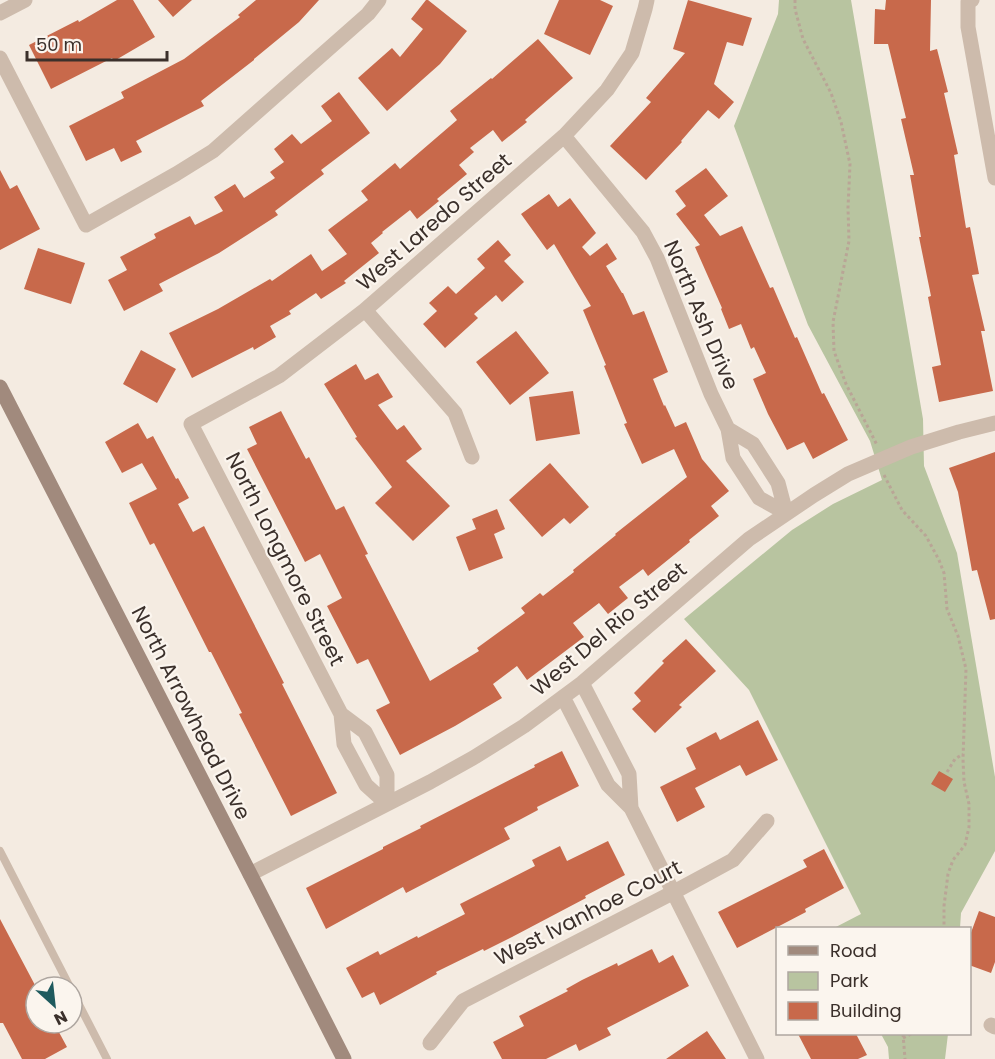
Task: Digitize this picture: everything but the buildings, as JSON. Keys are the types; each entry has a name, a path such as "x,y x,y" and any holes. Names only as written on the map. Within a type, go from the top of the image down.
{"street":[{"path":"0,13 25,0"},
{"path":"0,58 86,225 213,151 368,14 379,0"},
{"name":"West Laredo Street","path":"191,424 279,376 365,310 564,136 607,90 632,53 646,0"},
{"path":"970,1 968,27 995,178"},
{"name":"North Ash Drive","path":"564,136 643,232 657,258 711,394 728,429 734,458 759,498 786,513"},
{"path":"365,310 455,413 472,457"},
{"name":"North Arrowhead Drive","path":"0,387 344,1059"},
{"name":"West Del Rio Street","path":"250,874 473,758 524,726 582,683 748,539 848,474 920,444 995,423"},
{"name":"North Longmore Street","path":"191,424 341,714 344,744 366,785 387,804"},
{"path":"728,429 753,444 778,483 786,513"},
{"path":"582,683 629,774 631,808"},
{"path":"564,697 608,785 631,808 757,1059"},
{"name":"North Longmore Street","path":"341,714 365,732 387,775 387,804"},
{"name":"West Ivanhoe Court","path":"430,1043 463,1001 733,860 768,821"}],"lane":[{"path":"0,850 64,975"},
{"path":"84,1014 107,1059"}],"path":[{"path":"947,772 955,759 963,754"},
{"path":"905,1059 903,1038 909,1035"}],"green space":[{"path":"779,0 851,0 923,419 924,466 957,553 995,777 995,851 961,913 960,927 836,927 861,914 749,690 684,619 792,530 833,504 882,480 870,441 808,325 734,126 778,14"},
{"path":"882,1035 948,1035 945,1059 889,1059 888,1047"}]}
